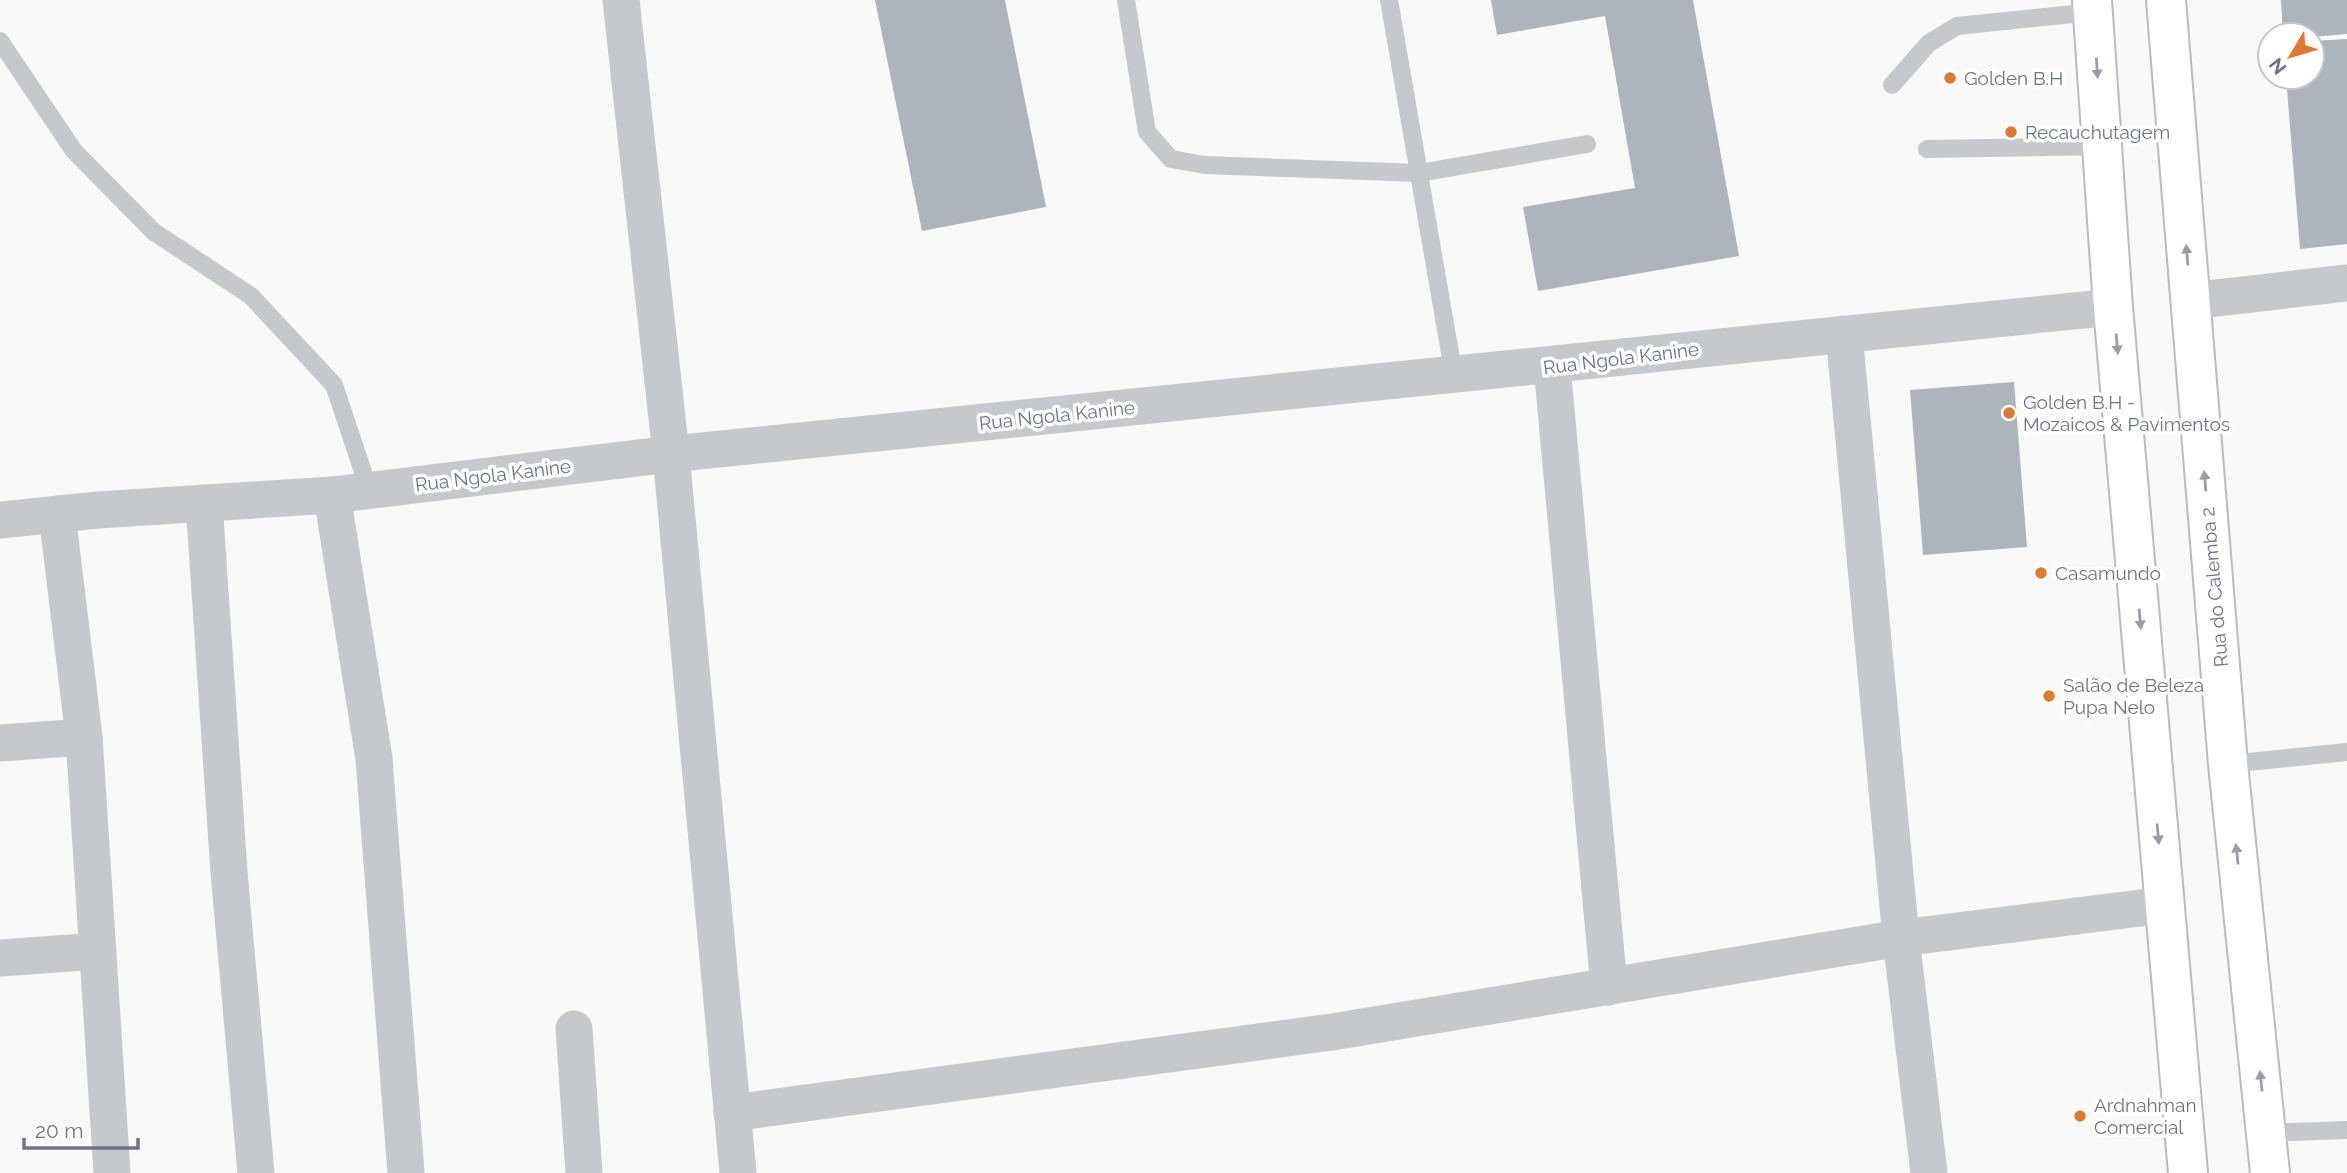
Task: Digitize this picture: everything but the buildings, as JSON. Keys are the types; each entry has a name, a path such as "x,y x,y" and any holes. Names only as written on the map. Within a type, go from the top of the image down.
{"main road":[{"name":"Rua do Calemba 2","path":"2166,0 2228,764 2270,1173"},
{"path":"2093,6 2113,307 2188,1173"}],"street":[{"path":"621,0 671,454 738,1173"},
{"path":"2190,301 2347,284"},
{"name":"Rua Ngola Kanine","path":"0,520 332,495 671,454 2113,307"},
{"path":"1844,334 1901,938 1929,1173"},
{"path":"1552,366 1609,986"},
{"path":"332,495 374,759 407,1173"},
{"path":"204,503 229,872 256,1173"},
{"path":"57,514 84,737 111,1173"},
{"path":"0,743 84,737"},
{"path":"732,1113 1332,1032 1901,938 2164,905"},
{"path":"0,958 98,951"},
{"path":"574,1029 584,1173"}],"lane":[{"path":"1126,0 1147,132 1171,159 1205,165 1419,173 1587,144"},
{"path":"1389,0 1454,376"},
{"path":"1892,85 1930,43 1957,26 2093,6"},
{"path":"0,41 74,150 154,232 251,296 334,386 369,490"},
{"path":"1927,149 2103,146"},
{"path":"2228,764 2347,752"},
{"path":"2266,1133 2347,1130"}],"place":[{"name":"Golden B.H","path":"1950,78"},
{"name":"Recauchutagem","path":"2011,132"},
{"name":"Golden B.H - Mozaicos & Pavimentos","path":"2009,413"},
{"name":"Casamundo","path":"2041,573"},
{"name":"Salão de Beleza Pupa Nelo","path":"2049,696"},
{"name":"Ardnahman Comercial","path":"2080,1116"}]}
